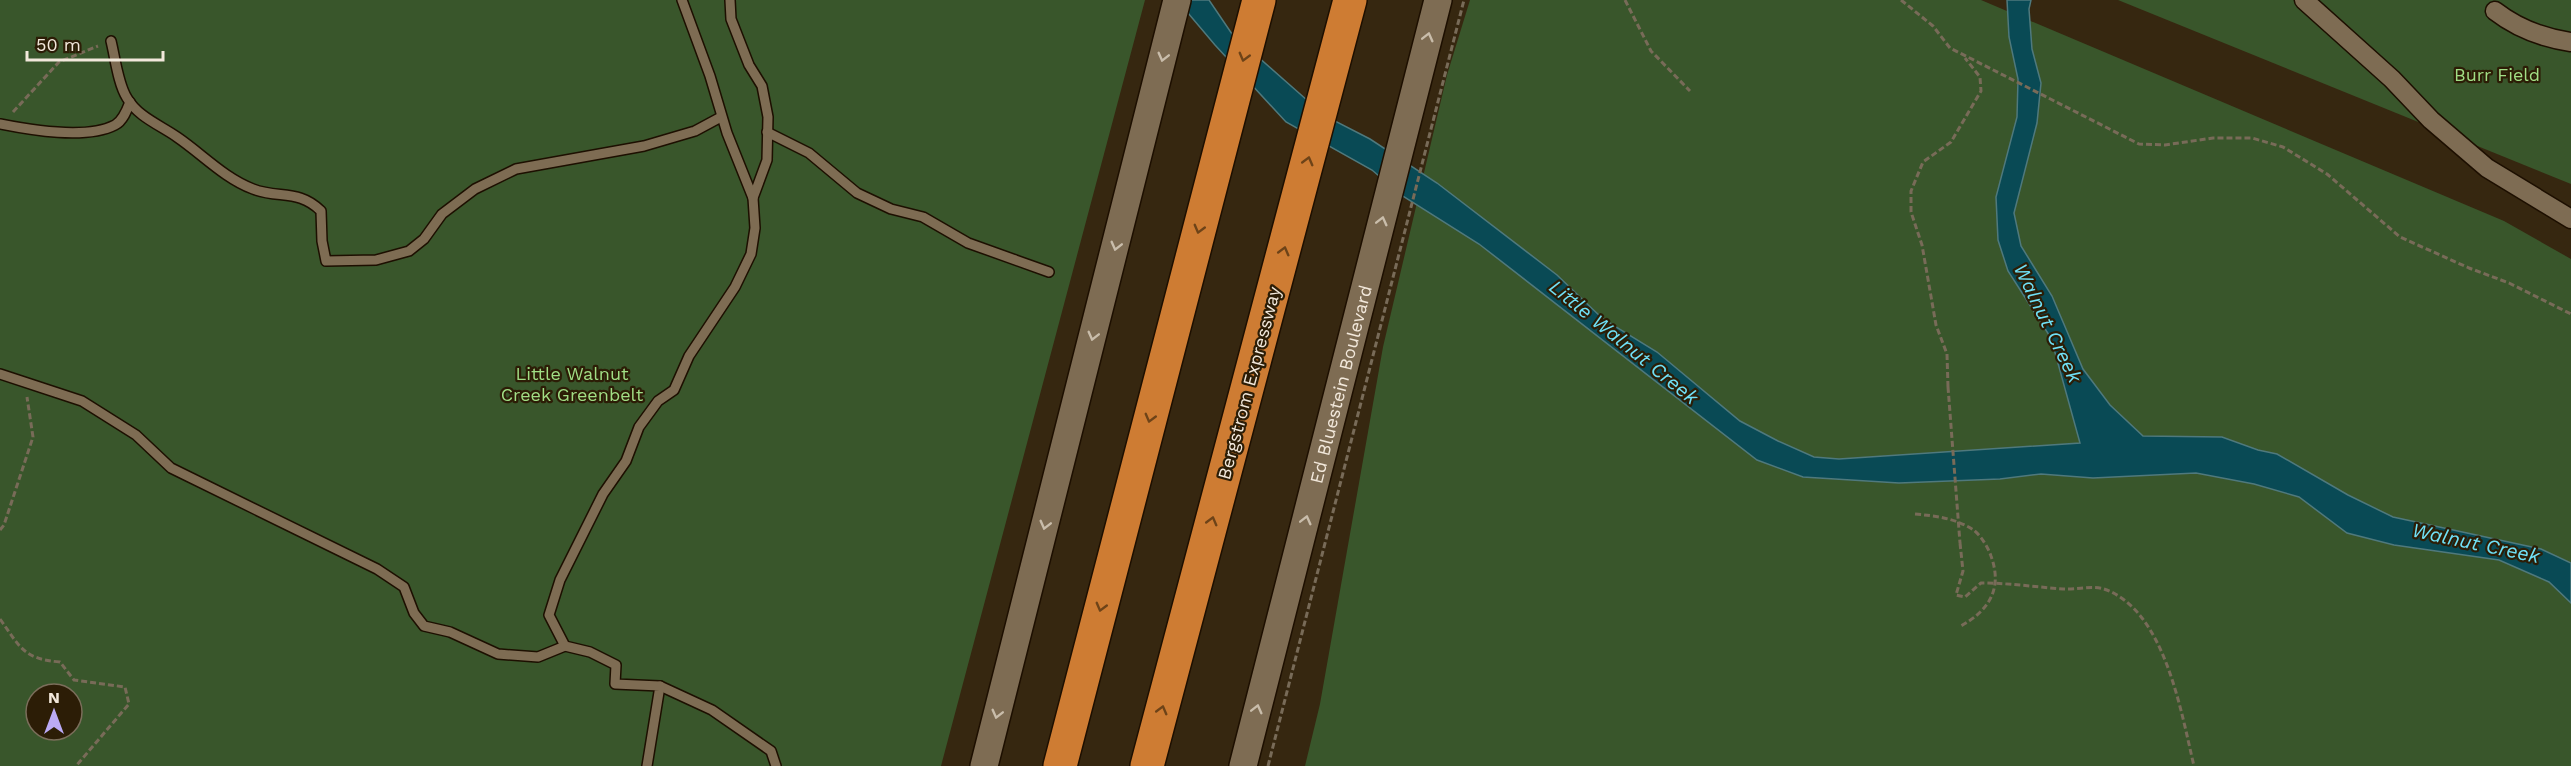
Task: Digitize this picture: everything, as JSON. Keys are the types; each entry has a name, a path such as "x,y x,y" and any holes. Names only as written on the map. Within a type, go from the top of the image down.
{"highway":[{"path":"1060,766 1259,0"},
{"name":"Bergstrom Expressway","path":"1147,766 1346,14"}],"main road":[{"path":"984,766 1177,0"},
{"name":"Ed Bluestein Boulevard","path":"1243,766 1368,278 1431,76 1438,0"}],"street":[{"path":"2304,0 2392,79 2431,120 2487,168 2571,219"},
{"path":"2495,11 2513,25 2571,42"}],"lane":[{"path":"565,646 549,615 560,580 603,494 626,461 639,427 658,401 674,390 689,356 735,287 750,254 755,228 753,198 721,117 710,76 682,0"},
{"path":"730,0 731,19 749,65 762,86 768,117 767,160 753,198"},
{"path":"111,40 122,89 141,115 178,137 234,179 254,189 310,200 321,211 322,241 326,261 376,260 409,251 424,239 442,214 475,189 516,170 644,146 695,131 721,117"},
{"path":"1,124 44,132 86,132 116,125 126,114 130,102"},
{"path":"767,132 809,153 835,172 857,193 891,209 923,217 968,243 1049,272"},
{"path":"0,374 82,401 136,435 171,468 377,569 405,587 414,614 424,626 450,632 498,654 538,657 565,646 590,652 616,665 615,684 660,686 712,710 771,751 776,766"},
{"path":"648,766 660,686"}],"path":[{"path":"1268,766 1388,299 1431,76 1464,0"},
{"path":"1625,0 1651,51 1690,91"},
{"path":"1901,0 1933,26 1950,48 2139,144 2165,145 2213,138 2252,138 2283,147 2327,174 2400,237 2509,283 2571,314"},
{"path":"1,124 59,62 111,40"},
{"path":"1964,56 1980,77 1981,91 1951,142 1923,162 1911,191 1911,212 1922,245 1936,326 1947,354 1960,543 1964,571 1956,595 1965,597 1981,583 1996,583 2065,589 2102,588 2120,596 2133,606 2162,650 2176,692 2194,766"},
{"path":"0,530 4,525 33,437 25,383"},
{"path":"1915,514 1947,517 1974,531 1988,549 1994,564 1996,583 1988,604 1977,618 1959,627"},
{"path":"0,619 20,648 37,660 60,662 74,680 125,687 129,704 76,766"}],"green space":[{"name":"Little Walnut Creek Greenbelt","path":"0,0 1145,0 941,766 0,766"},
{"path":"1470,0 1981,0 2504,221 2571,259 2571,766 1305,766 1320,704 1383,347 1447,75"},
{"name":"Burr Field","path":"2118,0 2571,0 2571,184"}],"water":[{"path":"1177,0 1209,0 1232,34 1325,116 1370,139 1437,183 1557,275 1603,319 1657,352 1740,421 1814,457 1839,459 2080,443 2051,338 2008,271 1998,240 1996,197 2017,117 2018,79 2009,37 2007,0 2031,0 2029,9 2032,49 2041,83 2037,123 2014,213 2021,246 2052,296 2083,369 2110,405 2143,436 2222,437 2277,454 2348,495 2393,517 2541,549 2571,563 2571,603 2549,582 2499,560 2394,545 2347,533 2299,497 2254,484 2196,473 2093,478 2041,474 2000,479 1899,483 1803,477 1757,460 1479,244 1401,195 1372,170 1286,122"}],"water label":[{"name":"Walnut Creek","path":"2048,323"},
{"name":"Little Walnut Creek","path":"1624,342"},
{"name":"Walnut Creek","path":"2476,543"}]}
